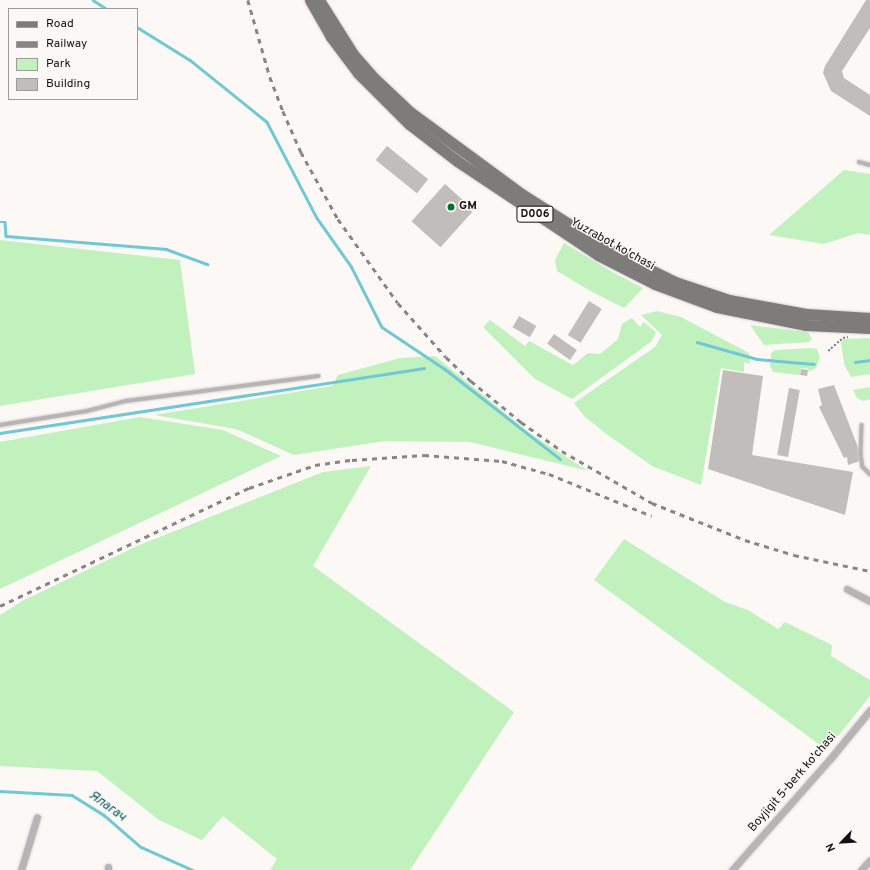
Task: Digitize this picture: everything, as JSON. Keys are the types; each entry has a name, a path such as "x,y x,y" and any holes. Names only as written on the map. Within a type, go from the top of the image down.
{"main road":[{"name":"Yuzrabot ko'chasi","path":"310,0 339,49 394,110 440,150 558,230 627,271 693,300 751,316 825,322 870,328"},
{"name":"Yuzrabot ko'chasi","path":"319,0 353,54 401,104 464,153 581,233 628,260 688,288 825,322 870,318"}],"street":[{"path":"847,589 870,600"},
{"name":"Boyjigit 5-berk ko'chasi","path":"732,870 870,710"},
{"path":"20,870 37,817"},
{"path":"861,870 870,860"}],"lane":[{"path":"859,162 870,165"},
{"path":"0,425 87,411 126,401 318,376"},
{"path":"862,425 861,455 863,468 870,474"}],"path":[{"path":"828,351 843,338 853,337"}],"green space":[{"path":"844,170 870,174 870,235 858,233 824,244 769,235"},
{"path":"0,240 180,260 195,374 0,406"},
{"path":"564,243 614,273 643,288 624,308 592,292 557,271 555,260"},
{"path":"657,311 681,317 749,353 750,364 744,362 744,372 721,368 701,485 652,466 605,433 584,416 574,403 655,347 662,335 641,315"},
{"path":"632,318 640,327 644,322 656,332 652,341 572,399 535,379 483,327 490,320 525,346 529,341 573,365 588,353 600,354 618,339 622,324"},
{"path":"750,325 808,332 812,339 809,342 764,345"},
{"path":"870,338 870,374 851,377 844,364 841,342 844,339"},
{"path":"817,349 820,357 816,368 808,372 809,369 801,368 800,375 773,372 770,366 771,353 775,350"},
{"path":"435,356 531,434 588,471 470,442 385,441 294,455 236,429 154,415 332,386 338,375 400,358"},
{"path":"870,387 870,399 863,401 857,398 853,390"},
{"path":"140,417 223,430 281,456 0,589 0,442"},
{"path":"371,466 313,566 514,712 410,870 270,870 277,859 223,816 202,840 159,820 97,771 0,766 0,615 22,601 137,546 323,472"},
{"path":"624,539 725,602 748,610 778,629 785,622 832,645 831,656 870,680 870,696 827,750 594,580"}],"building":[{"path":"866,0 870,0 870,28 842,71 844,78 870,95 870,116 831,91 823,73 825,66"},
{"path":"387,146 428,179 417,193 376,160"},
{"path":"445,184 474,210 441,247 412,221"},
{"path":"589,301 602,309 581,343 568,335"},
{"path":"519,316 536,326 530,337 512,327"},
{"path":"554,334 577,350 570,360 547,344"},
{"path":"801,369 808,370 807,376 800,375"},
{"path":"723,370 763,376 752,455 853,472 845,515 708,469"},
{"path":"834,385 859,450 860,461 848,465 847,457 844,458 819,407 822,405 818,389"},
{"path":"789,388 800,390 788,457 777,455"}],"waterway":[{"path":"93,0 105,8"},
{"path":"138,28 190,60 267,122 317,218 351,266 382,327 445,369 560,459"},
{"path":"0,222 5,222 6,236 166,249 207,264"},
{"path":"697,342 757,359 814,364"},
{"path":"855,362 870,360"},
{"path":"0,433 424,368"},
{"name":"Ялагач","path":"0,791 72,795 104,815 141,847 193,870"}],"railway":[{"path":"248,0 270,77 283,111 301,152 338,219 398,303 446,357 471,381 521,422 562,451 652,503 745,540 794,555 870,571"},
{"path":"0,606 249,488 315,465 352,460 424,455 502,461 549,474 652,516"}],"place":[{"name":"GM","path":"451,207"}]}
